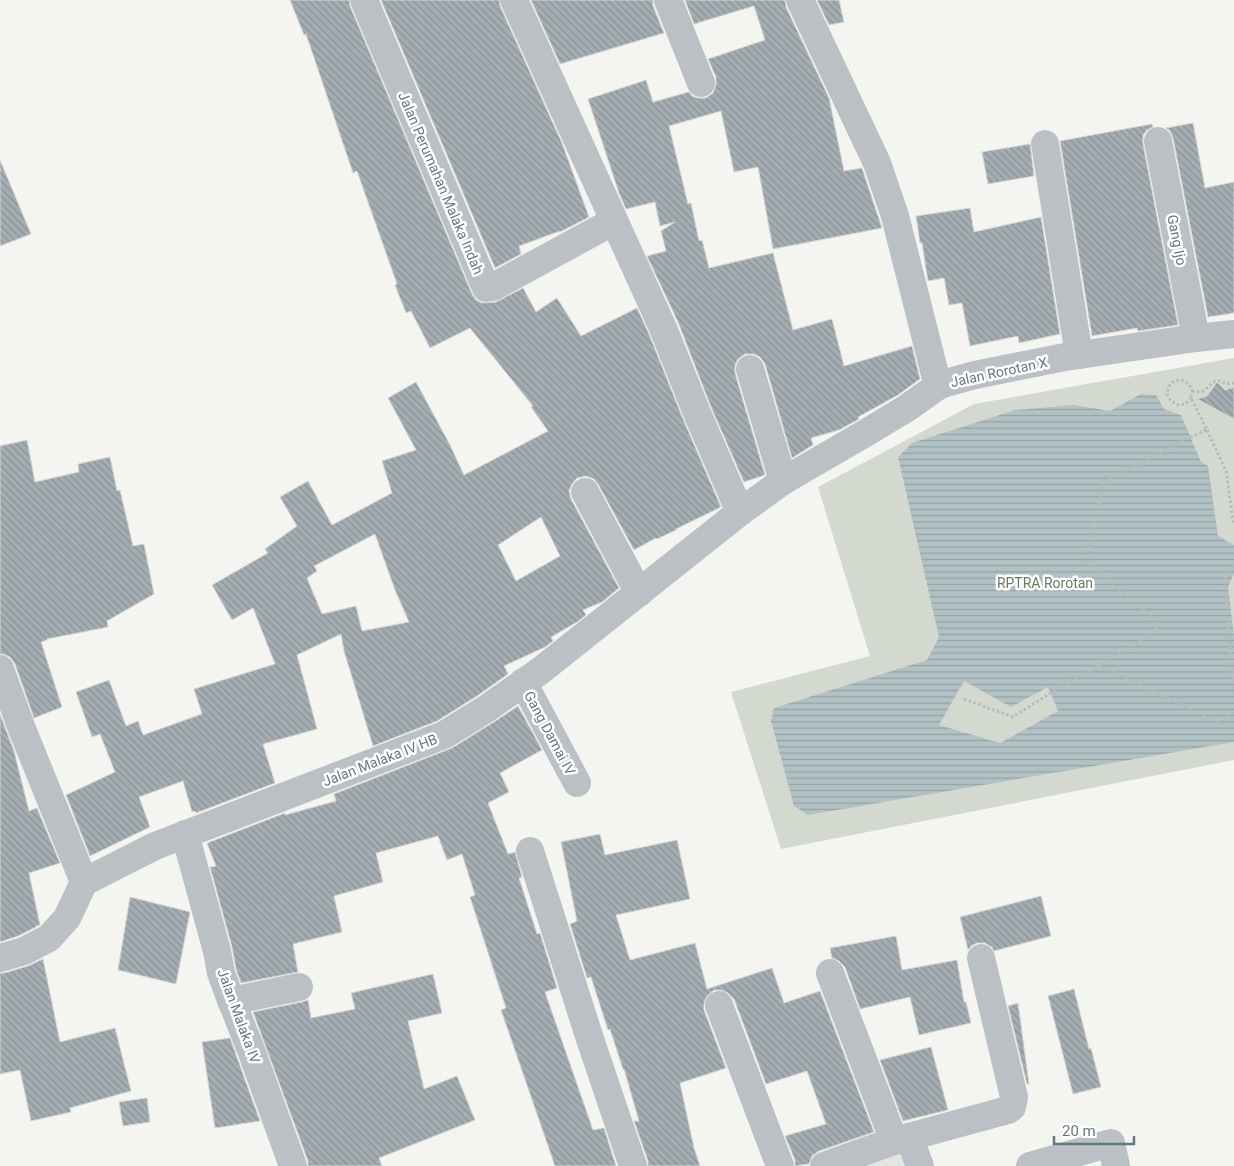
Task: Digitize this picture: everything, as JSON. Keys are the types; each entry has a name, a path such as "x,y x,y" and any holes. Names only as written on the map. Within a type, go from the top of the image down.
{"street":[{"name":"Jalan Perumahan Malaka Indah","path":"364,0 486,288 618,230"},
{"path":"514,0 663,328 740,512"},
{"path":"668,0 701,83"},
{"path":"800,0 877,163 950,382"},
{"name":"Gang Ijo","path":"1158,142 1196,338"},
{"path":"1045,144 1079,355"},
{"name":"Jalan Rorotan X","path":"740,512 783,481 950,382 1079,355 1234,334"},
{"path":"750,369 783,481"},
{"path":"585,492 639,593"},
{"name":"Jalan Malaka IV HB","path":"84,882 155,846 444,735 486,710 540,671 740,512"},
{"path":"0,669 11,732 84,882 67,918 49,938 24,951 0,958"},
{"name":"Gang Damai IV","path":"523,682 577,783"},
{"name":"Jalan Malaka IV","path":"185,834 221,972 293,1166"},
{"path":"530,852 633,1166"},
{"path":"824,1166 902,1139 1008,1110 1012,1107 1014,1098 981,958"},
{"path":"830,973 902,1139 920,1166"},
{"path":"231,1001 299,988"},
{"path":"719,1005 780,1166"},
{"path":"1030,1166 1111,1143 1116,1166"}],"path":[{"path":"1182,380 1189,384 1192,391 1191,398 1186,404 1178,405 1171,401 1168,394 1169,386 1174,381 1182,380"},
{"path":"1192,391 1202,392 1215,381 1226,384 1234,383"},
{"path":"1191,398 1226,471 1234,522"},
{"path":"964,699 1013,717 1153,634 1156,627 1154,617 1085,561 1104,482 1207,430"},
{"path":"1234,566 1227,570 1226,582 1234,693"},
{"path":"1099,665 1221,724 1234,712"}],"shaded area":[{"name":"RPTRA Rorotan","path":"1141,394 1156,395 1164,409 1181,415 1201,462 1208,466 1218,536 1234,545 1234,573 1228,587 1234,636 1234,742 808,815 794,806 771,721 774,708 927,660 939,637 898,457 912,443 1015,410 1074,405 1110,411","holes":["964,681 1011,707 1048,687 1058,711 1000,743 939,725"]},
{"path":"903,1153 907,1166 864,1166"}],"green space":[{"name":"RPTRA Rorotan","path":"1234,358 1234,760 781,849 731,692 870,656 818,487 974,404"}],"building":[{"path":"290,0 349,0 476,300 482,303 496,302 523,288 536,312 557,298 581,336 637,308 721,507 634,550 598,484 594,479 586,476 577,478 569,491 571,499 619,588 602,602 583,610 586,615 551,637 553,641 545,647 504,666 508,674 437,721 373,746 344,651 341,634 297,655 317,729 263,744 275,783 196,813 195,811 192,812 183,781 139,797 150,827 90,856 66,795 115,772 100,734 92,737 76,692 109,680 126,726 138,721 143,735 202,714 194,689 275,664 253,608 232,620 212,585 268,553 265,549 297,526 280,497 308,481 332,525 392,493 382,461 416,450 388,398 416,382 464,475 548,431 531,407 533,406 470,328 430,348 411,311 406,313 357,171 353,173 306,34 304,35","holes":["541,517 560,556 516,581 498,545","375,534 395,590 409,622 362,631 356,606 322,614 307,578 317,571 314,566"]},
{"path":"381,0 499,0 500,6 562,143 589,217 560,232 519,246 521,254 495,268"},
{"path":"531,0 653,0 653,6 664,33 560,64"},
{"path":"685,0 785,0 786,7 829,98 844,171 862,168 882,228 773,249 758,167 734,172 721,111 669,126 688,204 691,203 699,241 702,240 709,268 773,253 793,330 832,319 844,366 912,346 920,379 898,395 839,430 811,438 813,445 792,458 765,364 760,357 754,354 745,354 738,359 735,365 735,373 765,475 744,482 711,407 678,322 647,256 666,251 661,231 675,222 660,226 655,202 626,209 588,99 646,80 653,102 689,92 692,96 706,98 713,93 716,85 716,77 708,59 765,40 754,6 694,24"},
{"path":"817,0 839,0 844,22 829,25"},
{"path":"1193,123 1205,188 1234,182 1234,313 1208,317 1173,138 1170,131 1166,128"},
{"path":"1152,124 1153,127 1143,135 1143,144 1178,325 1138,331 1137,328 1092,336 1060,141"},
{"path":"1030,144 1034,176 988,184 982,152"},
{"path":"0,160 31,234 0,246"},
{"path":"970,208 974,232 1041,217 1060,334 1019,343 1018,336 970,346 962,303 949,305 944,278 928,281 916,216"},
{"path":"1217,382 1225,390 1234,387 1234,419 1197,399 1207,396"},
{"path":"27,440 35,482 79,472 78,464 110,457 117,491 120,490 133,546 144,544 154,594 107,621 108,627 47,639 41,642 62,707 34,718 15,664 10,657 0,654 0,446"},
{"path":"518,706 542,750 500,773 509,792 488,803 508,854 515,852 522,877 519,878 537,934 540,933 557,988 545,992 593,1130 604,1128 616,1166 555,1166 501,1010 506,1008 470,897 475,895 462,854 447,860 438,836 376,853 383,882 334,896 342,932 293,944 298,972 241,983 210,867 216,866 207,843 285,813 285,815 336,801 334,794 452,748"},
{"path":"0,714 14,751 29,811 37,808 60,863 29,873 40,925 18,936 0,942"},
{"path":"600,834 605,855 677,840 690,899 616,915 630,960 695,943 707,989 772,968 784,1003 820,991 874,1132 819,1151 812,1156 809,1164 795,1166 795,1160 785,1136 826,1124 807,1071 766,1084 734,999 728,993 714,990 707,996 704,1010 726,1068 680,1083 694,1148 700,1166 648,1166 634,1121 639,1121 624,1069 610,1029 608,1030 591,977 587,978 570,924 577,921 561,842"},
{"path":"1041,896 1051,936 994,951 992,947 985,943 977,943 968,950 960,917"},
{"path":"130,897 190,912 176,984 118,970"},
{"path":"896,936 902,970 957,960 964,1002 966,1002 971,1023 919,1035 910,997 860,1009 845,967 839,961 832,958 830,948"},
{"path":"43,959 60,1042 115,1028 131,1091 70,1108 71,1112 31,1121 20,1070 0,1074 0,973 28,966"},
{"path":"433,974 442,1013 408,1021 424,1089 457,1076 475,1120 379,1158 382,1166 308,1166 308,1161 253,1012 308,1000 311,1018 355,1009 351,993"},
{"path":"1074,989 1101,1087 1073,1094 1048,996"},
{"path":"1018,1003 1029,1084 1027,1084 1008,1006"},
{"path":"230,1038 260,1121 215,1128 202,1042"},
{"path":"931,1047 948,1110 903,1121 880,1060"},
{"path":"147,1098 150,1122 123,1126 119,1102"}]}
